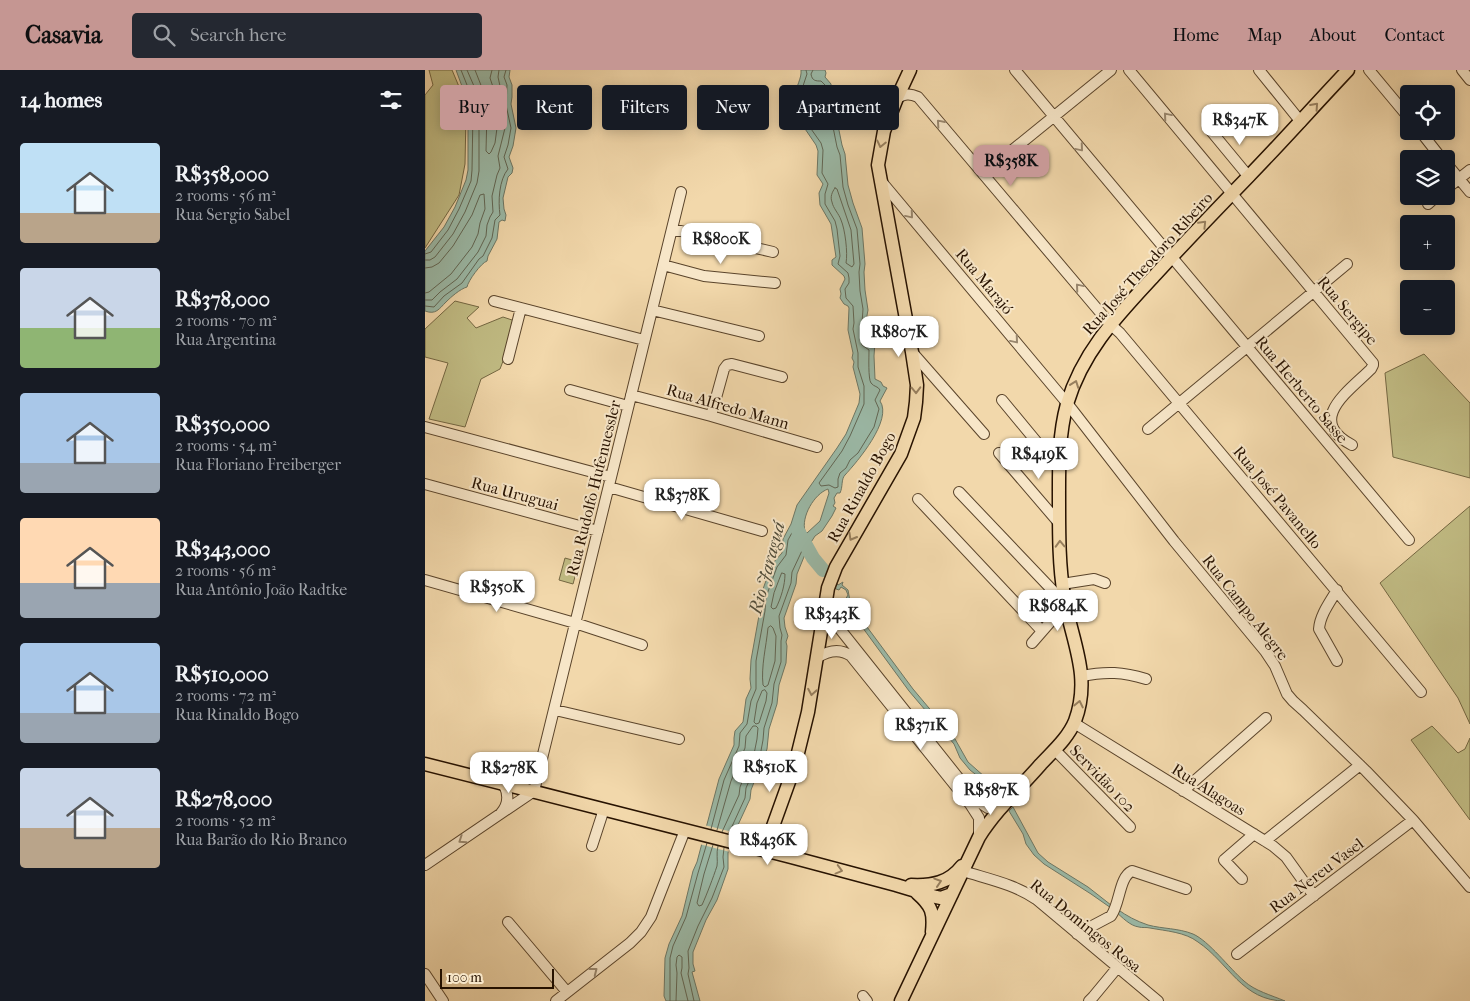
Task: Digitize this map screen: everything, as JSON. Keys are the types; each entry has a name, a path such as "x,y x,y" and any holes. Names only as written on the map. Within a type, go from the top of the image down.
{"main road":[{"name":"Rua Rinaldo Bogo","path":"899,94 910,70"},
{"name":"Rua José Theodoro Ribeiro","path":"901,1001 979,837 1003,805 1065,738 1074,723 1081,697 1082,676 1062,584 1059,469 1063,421 1067,403 1078,375 1092,348 1110,324 1348,70"},
{"name":"Rua Rinaldo Bogo","path":"749,846 764,840 772,829 795,765 808,712 828,588 836,567 901,454 913,418 917,385 879,178 879,155 884,130"},
{"path":"425,764 749,846 941,898 952,894"},
{"path":"772,829 777,843 791,857"},
{"path":"896,885 922,886 941,882 955,874 970,856"},
{"path":"915,891 927,902 931,910 933,924 931,938"}],"street":[{"name":"Rua Herberto Sasse","path":"1015,70 1409,540"},
{"path":"983,174 1111,70"},
{"name":"Rua Sergipe","path":"1129,70 1373,365 1340,400 1332,412 1330,422 1335,431 1352,445"},
{"path":"1259,70 1301,122"},
{"path":"1369,70 1400,107"},
{"path":"1462,70 1470,80"},
{"name":"Rua José Pavanello","path":"899,97 905,94 918,97 1110,324 1120,333 1421,692"},
{"path":"1211,131 1249,177"},
{"path":"1427,140 1435,150"},
{"path":"1455,182 1470,170"},
{"path":"1455,174 1470,192"},
{"name":"Rua Marajó","path":"879,178 1067,403"},
{"name":"Rua Rudolfo Hufenuessler","path":"534,792 681,192"},
{"path":"672,229 773,252"},
{"path":"1148,429 1347,264"},
{"path":"663,265 704,276 775,283"},
{"path":"495,301 644,340"},
{"path":"508,359 521,308"},
{"path":"652,310 759,336"},
{"path":"912,352 983,434"},
{"path":"711,416 727,365 732,364 783,377"},
{"name":"Rua Alfredo Mann","path":"569,390 711,416 817,447"},
{"path":"1002,400 1059,469"},
{"name":"Rua Campo Alegre","path":"1067,403 1174,541 1265,651 1275,666 1287,694 1413,820 1470,887"},
{"path":"425,427 611,476"},
{"path":"999,453 1059,523"},
{"name":"Rua Uruguai","path":"425,484 598,531"},
{"path":"609,487 762,531"},
{"path":"959,492 1056,594 1065,601 1032,643"},
{"path":"918,499 1042,631"},
{"path":"1062,584 1095,579 1105,584"},
{"path":"425,580 575,623 642,645"},
{"path":"1337,590 1319,624 1319,629 1337,661"},
{"path":"824,609 976,800 989,808 1003,805"},
{"path":"818,657 828,652 836,651 841,651 851,656 970,804 979,818 979,837"},
{"path":"1082,676 1102,672 1132,674 1147,679"},
{"path":"555,710 679,739"},
{"path":"1183,791 1266,718"},
{"name":"Rua Alagoas","path":"1074,723 1277,848 1286,856 1314,896"},
{"name":"Servidão 102","path":"1055,750 1130,827"},
{"path":"1265,841 1360,766"},
{"path":"499,815 507,800 507,793 503,785"},
{"path":"425,865 534,792"},
{"path":"592,846 604,809"},
{"name":"Rua Nereu Vasel","path":"1237,954 1413,820"},
{"path":"556,1001 630,943 641,932 651,917 690,831"},
{"path":"1242,879 1224,860 1254,834"},
{"name":"Rua Domingos Rosa","path":"963,871 1012,886 1025,892 1157,1001"},
{"path":"1077,934 1111,916 1115,911 1125,876 1132,871 1186,888"},
{"path":"508,922 567,992"},
{"path":"1089,1001 1117,968"},
{"path":"425,974 443,1001"}],"shaded area":[{"path":"429,70 452,70 458,85 440,85 440,130 466,130 465,164 459,195 425,248 425,95 433,85"},
{"path":"455,301 479,307 467,318 476,328 503,317 518,322 500,369 481,379 465,427 429,419 448,363 425,357 425,329"},
{"path":"1424,354 1470,403 1470,478 1393,457 1385,373"},
{"path":"1470,506 1470,724 1458,698 1380,583"},
{"path":"565,558 579,562 573,584 559,580"},
{"path":"1432,726 1458,753 1465,749 1470,738 1470,820 1411,740"}],"water":[{"path":"456,70 510,70 509,77 512,85 511,104 516,128 509,157 513,168 512,173 508,177 503,198 506,215 505,221 499,222 497,239 487,261 475,272 467,287 456,293 437,311 429,312 425,311 425,251 444,227 466,180 468,170 468,130 507,130 507,85 462,85"},
{"path":"801,70 825,70 825,77 831,85 798,85"},
{"path":"806,130 839,130 845,154 848,185 862,228 865,290 868,310 866,321 868,325 866,332 867,343 872,340 872,342 875,342 875,379 887,388 880,401 883,409 882,419 865,451 844,477 840,493 837,493 834,498 835,503 833,506 836,508 822,531 815,536 808,547 797,574 796,584 784,618 788,636 786,642 786,663 779,685 777,704 769,729 767,749 751,790 750,799 731,840 728,853 728,869 717,900 706,920 693,952 695,971 692,972 700,1001 666,1001 664,996 665,958 669,944 682,916 719,779 734,745 735,731 743,722 746,699 751,688 751,660 763,589 772,564 782,553 783,539 791,524 797,505 846,434 859,403 860,394 853,367 853,353 848,330 849,308 840,298 840,289 845,279 832,265 832,260 836,257 831,224 820,205 819,193 823,184 817,175 818,151","holes":["828,489 829,493 820,521 807,533 805,531 805,519 810,507 818,496"]},
{"path":"824,568 838,585 843,582 842,585 848,590 853,608 913,689 955,739 968,762 1003,793 1000,796 970,770 960,758 954,744 909,691 846,605 845,600 848,595 846,590 841,587 839,590 836,589 823,571"},
{"path":"1013,807 1038,853 1048,862 1088,887 1111,905 1111,908 1044,864 1034,855 1026,844 1023,834 1009,811"},
{"path":"1117,909 1148,925 1182,931 1199,937 1248,984 1285,1001 1258,995 1247,988 1209,951 1193,939 1175,932 1132,925 1116,912"}],"pier":[{"path":"704,825 737,833 730,852 699,844"}],"waterway":[{"path":"798,531 813,558 823,570"}],"water label":[{"name":"Rio Jaraguá","path":"767,568"}]}
